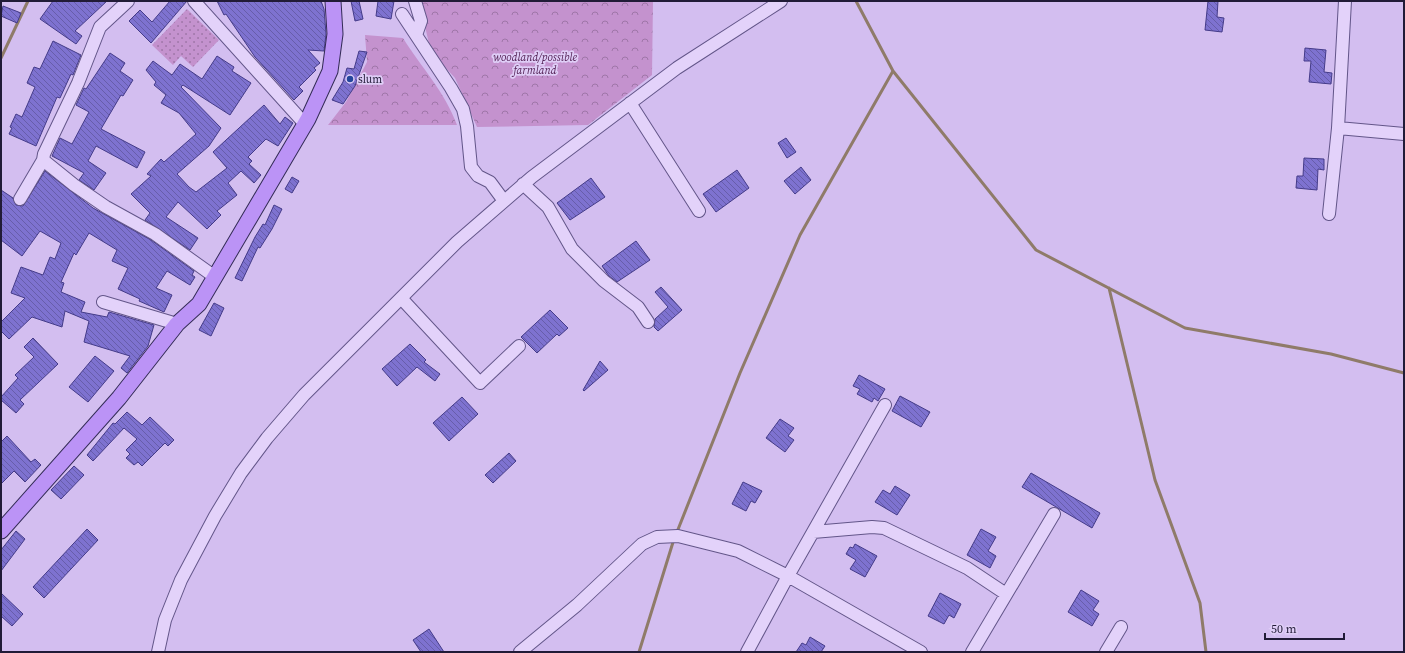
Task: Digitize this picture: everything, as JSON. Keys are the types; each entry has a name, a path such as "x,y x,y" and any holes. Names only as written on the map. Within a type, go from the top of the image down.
{"main road":[{"path":"1,530 119,398 177,324 199,304 216,277 305,124 330,71 335,34 333,1"}],"street":[{"path":"20,199 42,160 78,83 100,27 128,1"},
{"path":"194,1 305,124"},
{"path":"415,1 421,21 416,36"},
{"path":"1329,214 1338,128 1345,1"},
{"path":"158,652 164,620 181,580 215,516 241,473 267,438 304,395 457,242 524,184 677,68 773,3"},
{"path":"402,14 463,109 467,126 471,167 478,176 490,182 504,201"},
{"path":"630,103 698,211"},
{"path":"1338,128 1404,134"},
{"path":"42,160 74,185 106,207 155,234 216,277"},
{"path":"524,184 548,207 572,249 604,281 638,307 648,322"},
{"path":"401,298 480,383 520,346"},
{"path":"103,302 177,324"},
{"path":"747,652 788,576 885,405"},
{"path":"972,652 1054,514"},
{"path":"813,532 872,527 884,528 967,568 1006,594"},
{"path":"520,652 577,605 642,544 657,537 678,536 738,551 788,576 921,652"},
{"path":"1106,652 1121,628"}],"green space":[{"name":"woodland/possible farmland","path":"419,1 653,1 652,75 588,125 477,127 455,78 431,52"},
{"path":"187,9 219,40 193,67 181,56 173,65 152,45"},
{"path":"365,35 403,38 446,102 457,125 328,125 346,102 367,62"}],"building":[{"path":"53,1 107,1 75,31 82,36 76,44 40,19"},
{"path":"170,1 187,1 151,43 129,21 140,10 152,22"},
{"path":"217,1 321,1 324,9 326,34 324,51 308,50 320,63 314,68 316,70 299,87 303,91 294,100 255,57 226,14 224,15"},
{"path":"351,1 359,1 363,19 355,21"},
{"path":"378,1 394,1 391,19 376,16"},
{"path":"1208,1 1218,1 1217,17 1224,18 1222,32 1205,30"},
{"path":"3,6 21,13 17,23 1,16"},
{"path":"53,41 81,55 73,75 71,74 60,98 57,97 36,146 9,134 12,128 10,127 16,114 22,117 35,87 27,83 34,67 40,69"},
{"path":"1305,48 1326,50 1324,72 1332,73 1331,84 1309,82 1311,61 1304,61"},
{"name":"slum","path":"359,51 367,52 355,86 343,104 332,100 343,82 347,68 354,69"},
{"path":"110,53 125,63 120,71 133,80 123,96 121,95 101,129 145,152 137,168 96,146 88,161 106,173 94,190 79,180 84,173 52,156 60,138 72,144 89,112 76,105 84,88 86,89"},
{"path":"217,56 234,67 232,71 251,83 230,115 183,85 181,87 221,128 209,146 177,174 189,187 196,192 227,168 213,152 264,105 280,124 285,117 293,123 278,146 266,139 248,157 252,161 249,164 261,175 254,183 241,171 228,183 237,195 217,211 221,215 207,229 178,202 166,217 198,238 190,250 145,220 150,213 131,194 151,176 147,174 161,159 164,162 196,134 179,113 161,103 166,95 154,85 156,82 146,70 153,61 172,75 180,64 202,79"},
{"path":"786,138 796,152 787,158 778,143"},
{"path":"1304,158 1324,159 1324,170 1318,169 1317,190 1296,188 1297,176 1303,176"},
{"path":"801,167 811,180 795,194 784,181"},
{"path":"737,170 749,188 716,212 703,194"},
{"path":"45,171 93,208 151,240 194,271 192,275 195,277 190,285 167,271 156,288 172,295 164,312 139,301 140,299 118,289 128,268 112,261 117,250 89,233 76,255 74,253 61,282 64,283 61,292 85,302 81,312 107,317 109,312 154,325 148,346 127,373 121,368 130,356 84,342 89,321 65,311 62,327 32,317 9,339 1,331 1,322 25,298 11,293 21,267 43,275 50,257 55,259 61,243 40,231 22,256 1,240 1,190 13,198 16,205 23,206"},
{"path":"292,177 299,181 292,193 285,189"},
{"path":"591,178 605,197 570,220 557,203"},
{"path":"274,205 282,209 272,229 260,248 258,247 242,281 235,278 255,237 263,224 265,225"},
{"path":"636,241 650,260 617,282 609,276 602,266"},
{"path":"661,287 682,310 658,331 654,327 655,319 668,307 655,292"},
{"path":"214,303 224,308 211,336 199,330"},
{"path":"550,310 568,328 559,336 557,334 537,353 521,337"},
{"path":"33,338 58,364 20,400 24,404 16,413 1,400 1,397 18,378 15,375 34,357 24,347"},
{"path":"410,344 426,360 424,362 440,374 435,381 417,367 397,386 382,369"},
{"path":"95,356 114,371 88,402 69,387"},
{"path":"600,361 608,370 584,391 583,390"},
{"path":"859,375 885,389 878,401 874,398 872,402 857,394 860,389 853,386"},
{"path":"900,396 930,412 921,427 892,411"},
{"path":"462,397 478,414 449,441 433,423"},
{"path":"127,412 142,425 150,417 174,440 168,446 165,443 142,466 138,462 134,465 126,458 130,454 126,450 137,439 124,428 93,461 87,455 113,423 115,424"},
{"path":"780,419 794,428 788,436 794,440 785,452 766,438"},
{"path":"7,436 31,462 35,459 41,465 25,482 14,471 1,484 1,442"},
{"path":"509,453 516,461 493,483 485,475"},
{"path":"74,466 84,475 61,499 51,490"},
{"path":"1031,473 1100,513 1092,528 1022,487"},
{"path":"743,482 762,491 755,503 751,501 746,511 732,504"},
{"path":"895,486 910,495 897,515 875,502 883,490 890,494"},
{"path":"87,529 98,540 44,598 33,587"},
{"path":"981,529 996,537 988,551 996,556 990,568 967,555"},
{"path":"16,531 25,539 1,571 1,550"},
{"path":"855,544 877,556 865,577 850,569 856,560 846,554 850,547 853,548"},
{"path":"1081,590 1099,601 1093,610 1099,614 1092,626 1068,612"},
{"path":"1,593 23,614 12,626 1,616"},
{"path":"940,593 961,604 954,618 949,615 944,624 928,616"},
{"path":"429,629 444,652 421,652 413,640"},
{"path":"810,637 825,646 821,652 796,652 802,643 806,645"}],"waterway":[{"path":"1,58 28,1"},
{"path":"856,1 893,71 1036,250 1185,328 1331,354 1404,373"},
{"path":"677,532 740,373 800,235 893,71"},
{"path":"1109,288 1155,480 1200,603 1206,652"},
{"path":"639,652 674,539"}],"place":[{"name":"slum","path":"350,79"}]}
